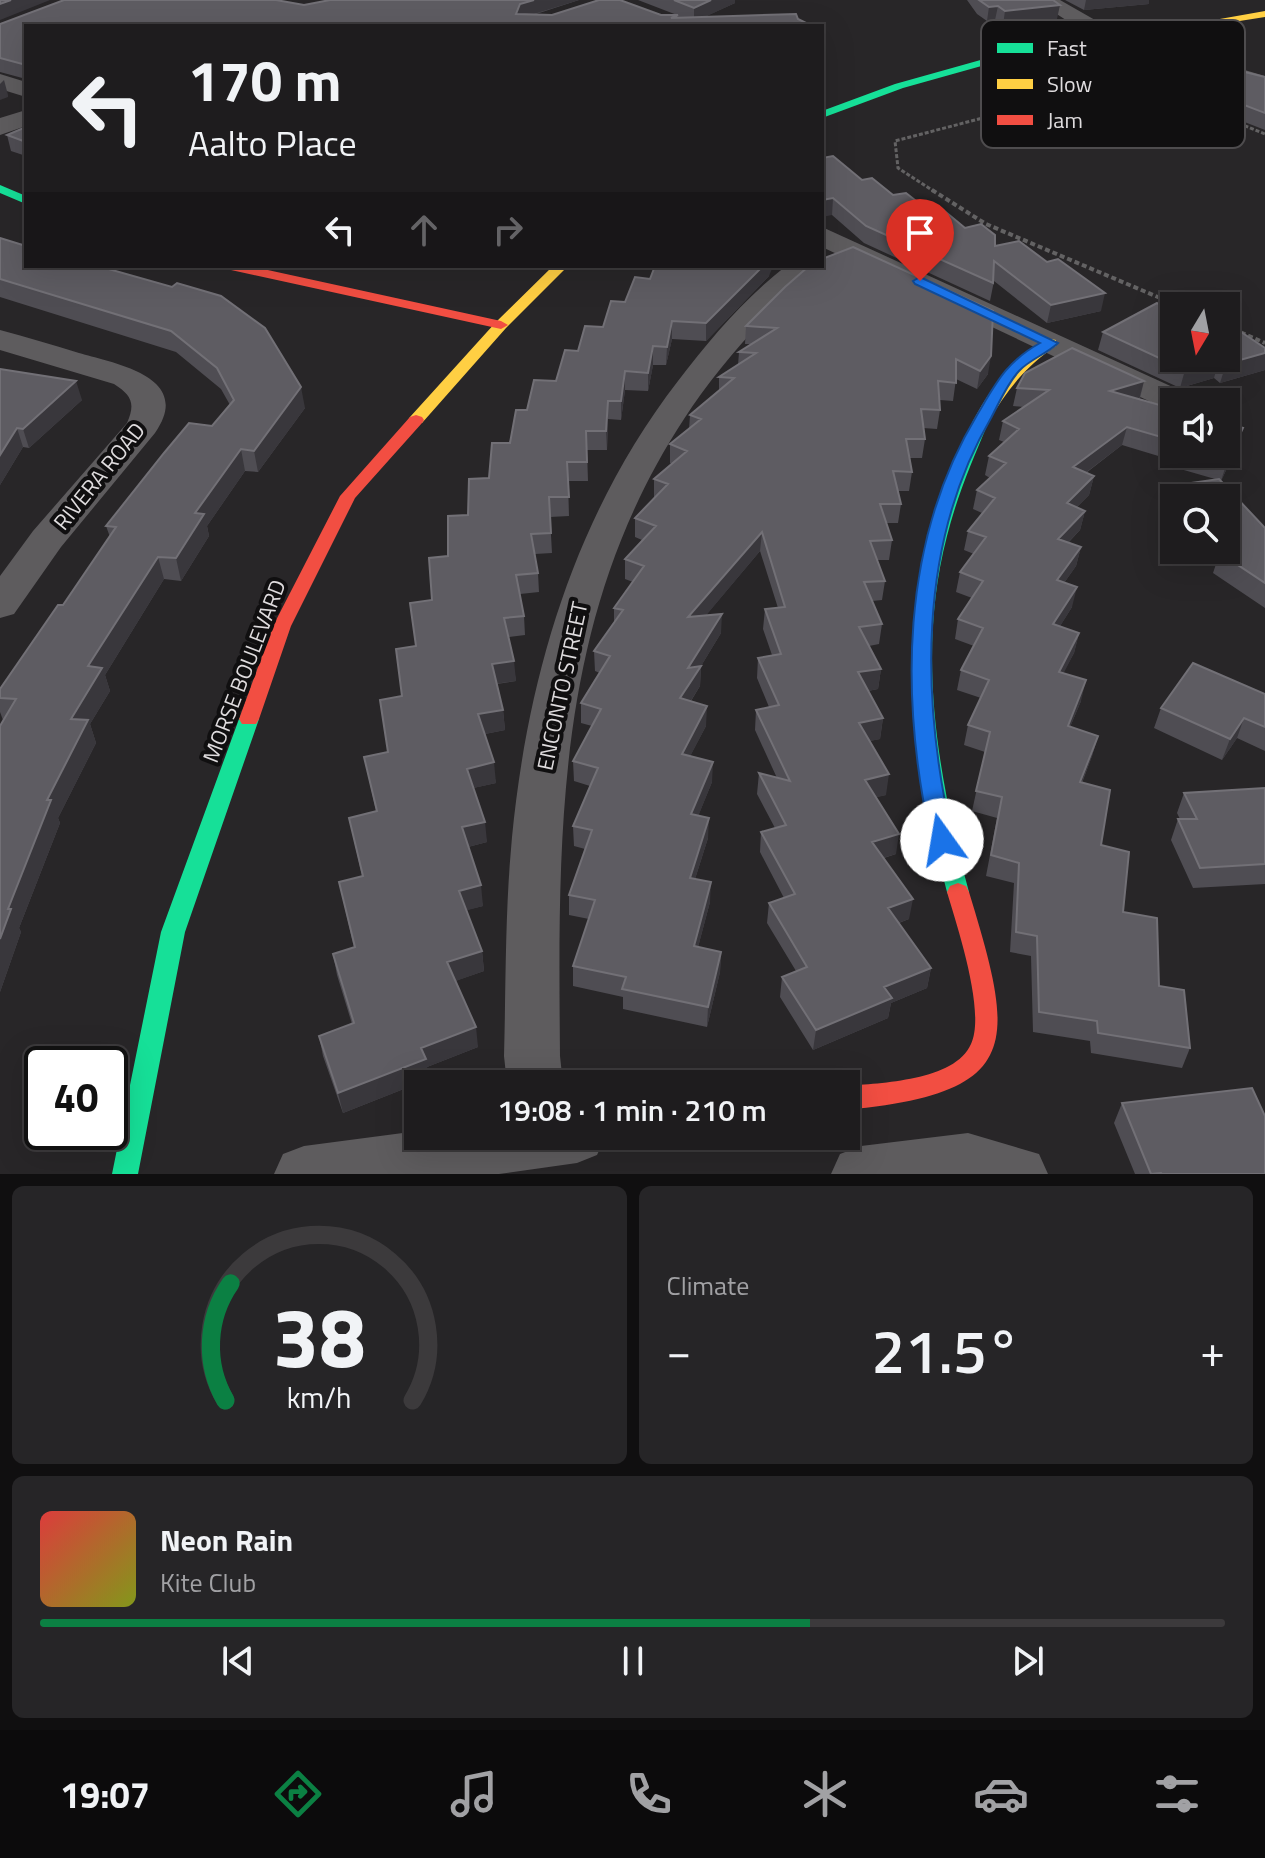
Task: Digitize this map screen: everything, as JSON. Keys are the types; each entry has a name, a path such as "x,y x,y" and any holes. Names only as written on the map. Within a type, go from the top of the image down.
{"street":[{"path":"1045,0 1087,20"},
{"path":"1069,0 1097,20"},
{"path":"1223,20 1265,14"},
{"path":"824,114 899,86 981,63"},
{"path":"1245,76 1265,83"},
{"path":"0,81 24,89"},
{"path":"0,127 24,118"},
{"path":"0,189 24,199"},
{"path":"828,245 1160,394"},
{"path":"240,268 501,325"},
{"name":"MORSE BOULEVARD","path":"125,1174 173,932 282,626 348,496 501,325 559,268"},
{"name":"ENCONTO STREET","path":"534,1070 536,838 551,721 583,589 603,535 658,429 747,319 803,268"},
{"name":"RIVERA ROAD","path":"0,340 126,377 141,386 151,410 143,426 43,545 0,605"},
{"path":"860,1096 931,1087 964,1071 985,1043 979,972 930,785 924,726 923,599 940,514 967,445 1011,370 1051,343"},
{"path":"0,546 43,545"},
{"path":"304,1174 469,1150"},
{"path":"861,1174 968,1161 1001,1167 1018,1174"}],"path":[{"path":"981,118 895,141 898,168 931,186 950,204 986,223 1160,298"},
{"path":"1245,126 1265,134"},
{"path":"1240,332 1265,343"}],"building":[{"path":"64,0 276,0 304,5 330,0 534,0 520,4 516,14 552,15 599,0 620,0 661,15 678,15 671,18 796,14 798,19 808,24 24,24 24,64 0,58 0,24"},
{"path":"674,0 711,0 694,8"},
{"path":"979,0 1053,0 1060,5 1005,11 998,6 989,7"},
{"path":"1245,72 1265,77 1265,113 1245,105"},
{"path":"24,128 24,141 7,135"},
{"path":"833,156 862,180 872,178 893,195 906,193 929,211 941,208 965,228 981,224 995,235 995,246 1019,241 1047,262 1058,259 1105,293 1051,305 994,261 993,283 866,226 833,198 824,200 824,158"},
{"path":"0,238 24,245 24,268 105,268 172,287 177,283 221,296 265,328 301,387 254,451 241,449 195,513 204,514 176,558 158,557 88,666 102,668 71,719 88,720 47,800 51,800 8,909 11,909 0,939 0,726 16,699 0,698 0,689 116,527 106,526 164,453 189,423 212,426 234,400 217,368 171,331 0,279"},
{"path":"853,247 993,311 991,356 980,371 956,359 956,383 938,381 940,410 921,409 925,439 906,439 912,472 893,471 901,504 880,504 892,540 870,541 885,581 864,582 882,624 859,627 881,669 858,672 883,718 859,723 889,774 865,780 899,834 872,842 913,899 888,908 931,968 884,987 892,998 816,1030 782,977 807,967 769,903 795,894 761,832 786,825 759,773 790,781 756,710 779,705 758,658 781,654 765,609 785,607 762,532 688,617 722,614 688,668 701,666 680,698 707,706 682,754 713,762 691,814 709,818 690,878 711,882 694,946 721,952 708,1007 622,989 626,977 573,966 595,900 569,895 592,830 573,826 598,768 573,761 601,709 581,703 610,656 594,651 623,610 614,608 644,566 625,559 656,526 635,518 668,484 654,479 687,451 670,444 701,419 690,415 734,378 719,377 756,353 739,352 777,328 746,326 807,268 824,268 824,258"},
{"path":"654,268 761,268 706,323 672,321 667,347 653,346 648,373 625,371 621,401 608,401 606,431 586,431 587,462 567,462 569,497 549,497 551,533 531,534 538,573 516,575 524,616 504,618 514,661 492,664 503,710 478,714 494,762 467,769 485,822 462,827 481,885 459,891 482,951 447,962 476,1027 421,1048 426,1059 338,1093 319,1036 354,1023 333,954 355,947 339,882 363,876 349,818 377,811 364,757 388,752 380,700 402,696 396,649 416,646 410,603 432,600 429,558 448,556 448,516 468,515 469,479 489,478 492,443 510,443 516,410 527,410 534,380 556,381 565,350 578,351 585,326 603,327 611,301 625,302 635,277 650,279"},
{"path":"1157,303 1160,305 1160,358 1103,332"},
{"path":"1240,332 1265,348 1265,353 1240,360"},
{"path":"1072,348 1144,381 1110,391 1160,405 1160,437 1127,427 1073,467 1094,476 1067,503 1085,511 1058,539 1081,547 1057,580 1077,587 1053,624 1079,633 1059,672 1086,680 1068,726 1098,736 1080,782 1110,790 1101,845 1129,852 1123,912 1157,918 1159,986 1184,990 1190,1048 1098,1033 1097,1021 1039,1012 1037,936 1016,932 1019,863 991,855 1002,797 976,791 990,732 968,725 989,680 961,670 983,628 958,619 983,581 960,572 986,537 968,531 995,498 977,490 1006,463 989,456 1019,429 1003,421 1049,390 1017,388 1025,373"},
{"path":"0,369 76,381 23,429 17,428 0,455"},
{"path":"1219,479 1224,484 1184,484"},
{"path":"1240,501 1265,528 1265,583 1236,564 1240,564"},
{"path":"1193,663 1265,694 1265,727 1244,718 1230,739 1161,708"},
{"path":"1265,788 1265,864 1200,868 1178,819 1197,819 1184,793"},
{"path":"1252,1088 1265,1116 1265,1174 1151,1174 1122,1103"}],"traffic: fast":[{"path":"824,114 899,86 981,63"},
{"path":"0,189 24,199"},
{"path":"958,892 930,771 923,712 922,654 927,596 938,538 956,480 981,421"},
{"path":"125,1174 173,932 249,719"}],"traffic: slow":[{"path":"1227,20 1265,14"},
{"path":"416,420 501,325 559,268"},
{"path":"981,421 1010,377 1051,343"}],"traffic: jam":[{"path":"240,268 501,325"},
{"path":"249,719 282,626 348,496 416,420"},
{"path":"860,1097 920,1088 950,1077 973,1062 984,1044 987,1029 984,991 958,892"}],"route":[{"path":"920,281 1051,343 1011,370 967,445 944,500 932,542 923,599 924,726 930,785 942,840"}]}
